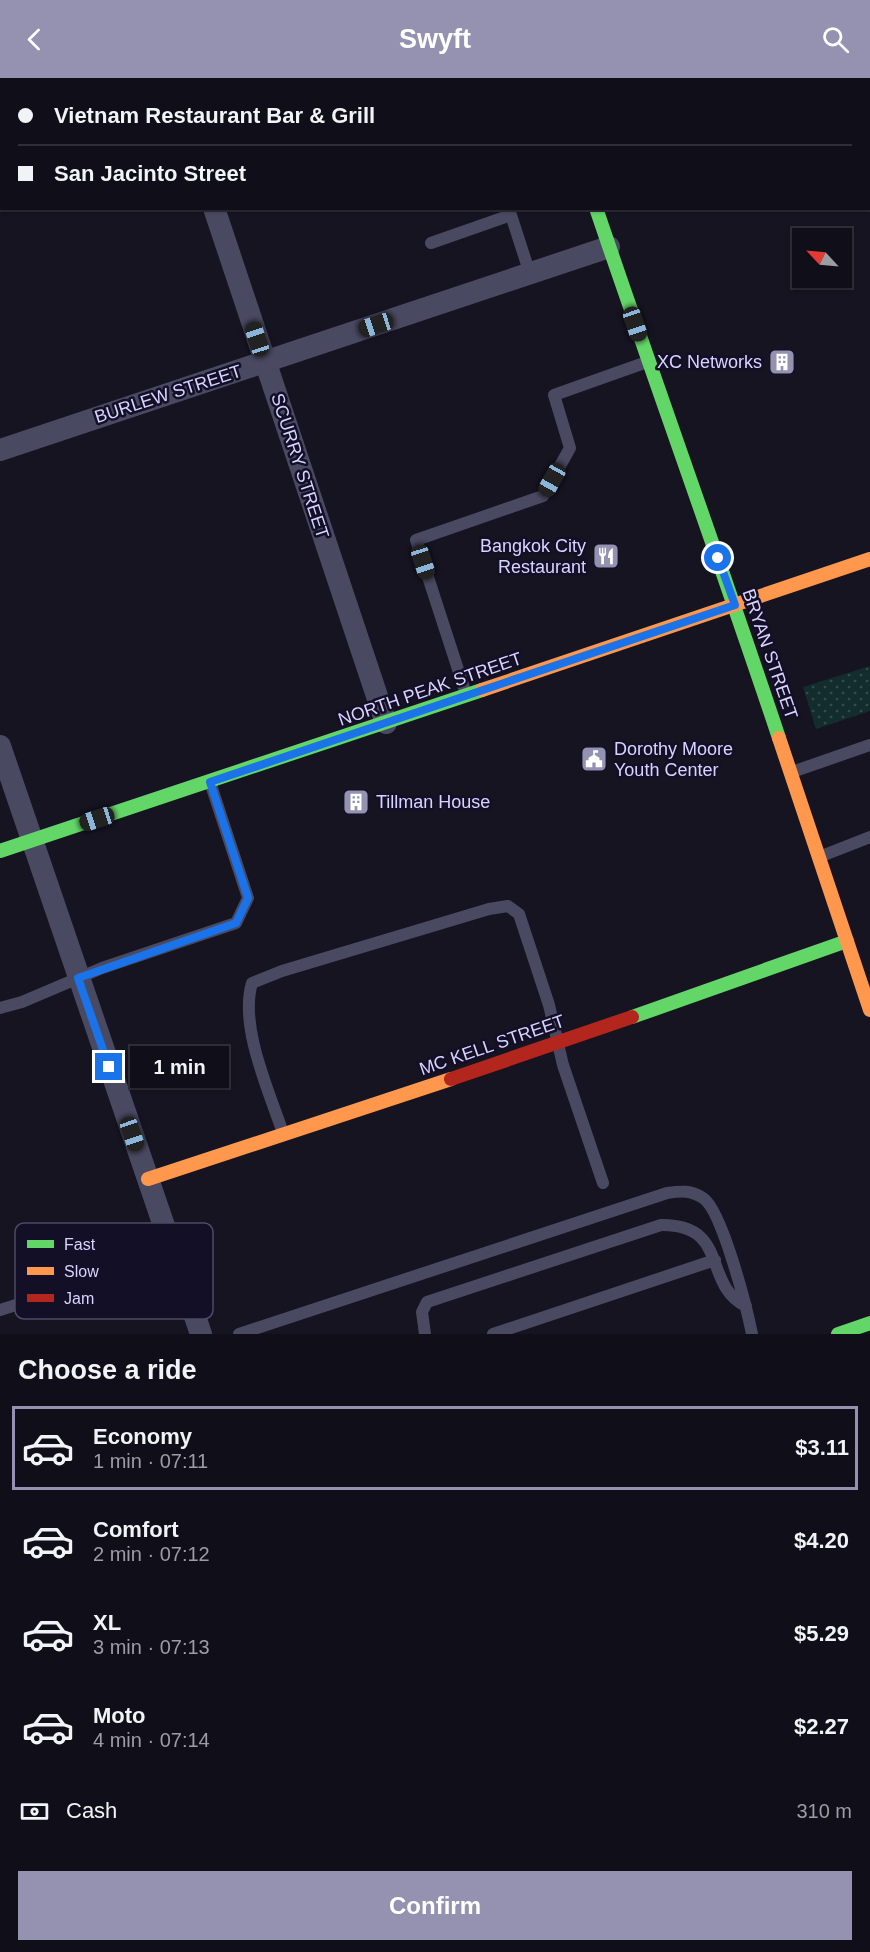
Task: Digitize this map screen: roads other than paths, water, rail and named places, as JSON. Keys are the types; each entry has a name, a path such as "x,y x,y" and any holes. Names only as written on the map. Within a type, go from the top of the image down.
{"street":[{"name":"SCURRY STREET","path":"215,210 386,723"},
{"name":"BRYAN STREET","path":"597,210 735,605 869,1002"},
{"name":"BURLEW STREET","path":"0,450 609,247"},
{"name":"NORTH PEAK STREET","path":"0,851 870,559"},
{"path":"0,746 163,1223"},
{"name":"MC KELL STREET","path":"148,1179 558,1043 847,940"},
{"path":"196,1319 201,1334"},
{"path":"838,1334 870,1323"}],"lane":[{"path":"432,243 511,215 530,274"},
{"path":"466,695 416,540 543,496 570,448 554,395 648,362"},
{"path":"791,772 870,746"},
{"path":"0,1008 22,1002 78,978 236,923 248,898 210,782"},
{"path":"819,857 870,837"},
{"path":"284,1134 250,1034 249,992 252,983 282,971 489,909 508,906 519,914 549,1005 572,1093 603,1183"},
{"path":"239,1334 667,1193 686,1190 705,1199 718,1219 746,1306 752,1334"},
{"path":"425,1334 422,1312 428,1302 661,1226 676,1225 698,1235 707,1242 722,1282 737,1302 746,1306"},
{"path":"493,1334 715,1260"},
{"path":"0,1310 15,1305"}],"place":[{"name":"XC Networks","path":"782,362"},
{"name":"Bangkok City Restaurant","path":"606,556"},
{"name":"Dorothy Moore Youth Center","path":"594,759"},
{"name":"Tillman House","path":"356,802"}]}
